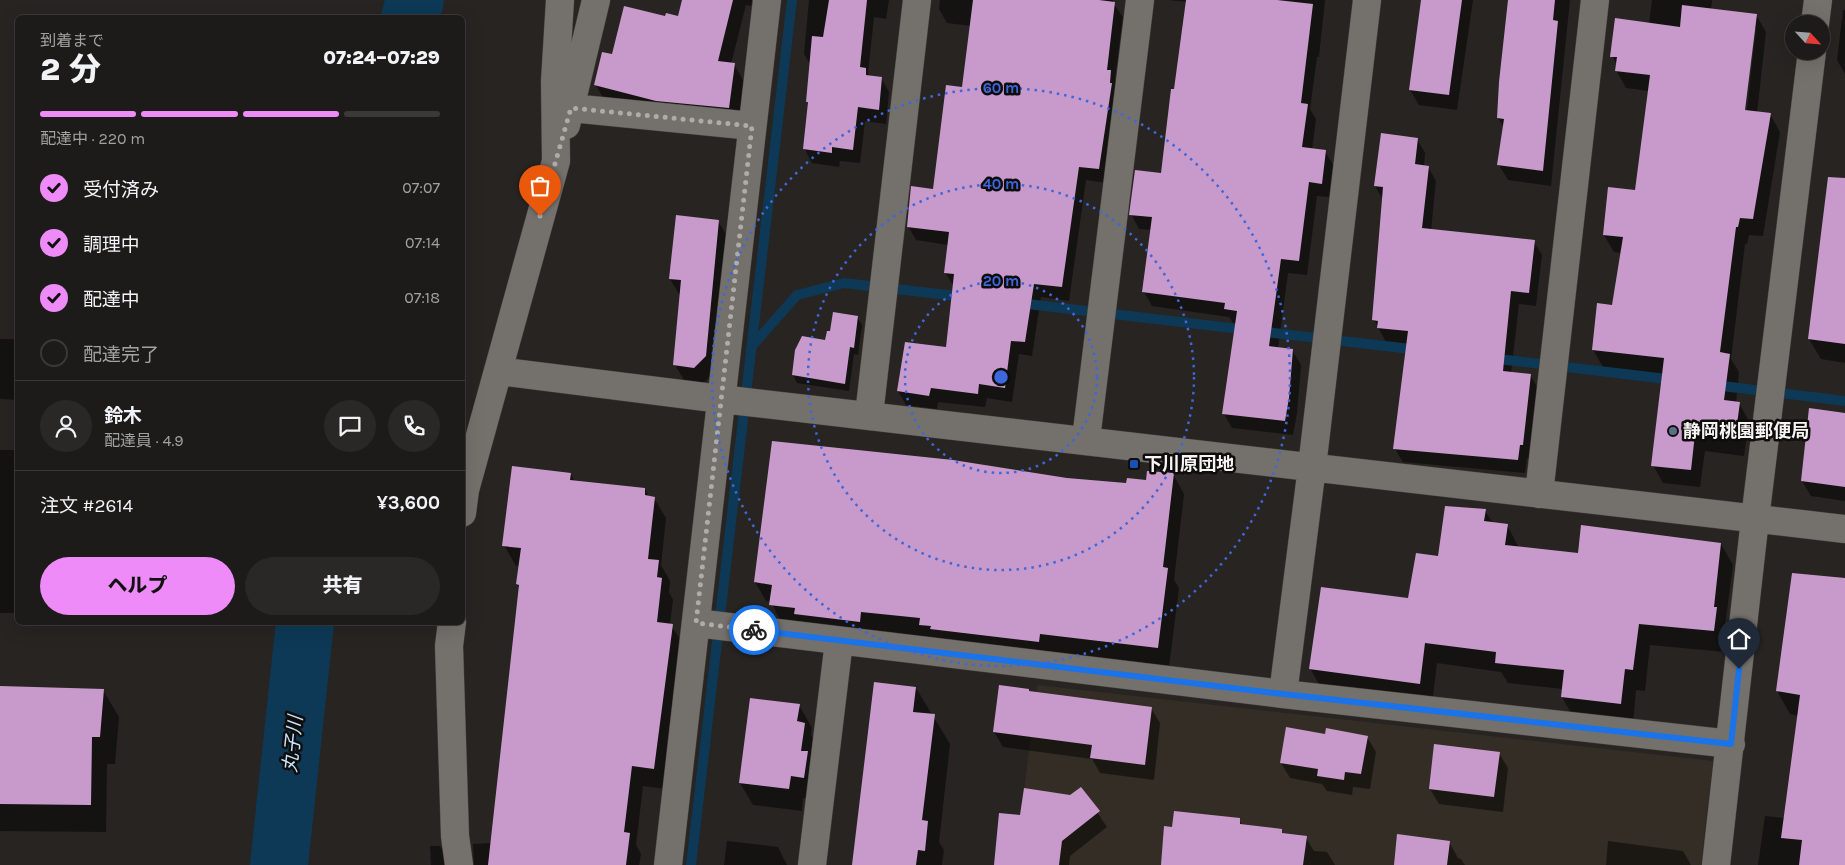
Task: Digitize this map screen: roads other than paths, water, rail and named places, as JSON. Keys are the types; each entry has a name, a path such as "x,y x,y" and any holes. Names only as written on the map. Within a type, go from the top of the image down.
{"street":[{"path":"556,161 555,81 560,0"},
{"path":"465,490 571,108 596,0"},
{"path":"668,865 767,0"},
{"path":"869,415 917,0"},
{"path":"1086,439 1140,0"},
{"path":"1283,694 1312,467 1366,0"},
{"path":"1539,494 1595,0"},
{"path":"1816,15 1818,0"},
{"path":"1716,865 1755,519 1811,60"},
{"path":"571,108 752,126"},
{"path":"498,371 721,399 1086,439 1845,529"},
{"path":"696,623 1283,694 1731,744"},
{"path":"452,625 450,656 455,836 458,865"},
{"path":"812,865 840,641"}],"waterway":[{"name":"丸子川","path":"411,15 415,0"},
{"path":"691,865 792,0"},
{"path":"753,345 797,295 844,283 965,297"},
{"path":"1019,303 1419,350"},
{"path":"1490,358 1675,380"},
{"path":"1714,385 1845,401"},
{"name":"丸子川","path":"279,865 305,625"}],"place":[{"name":"静岡桃園郵便局","path":"1673,431"},
{"name":"下川原団地","path":"1134,464"}]}
